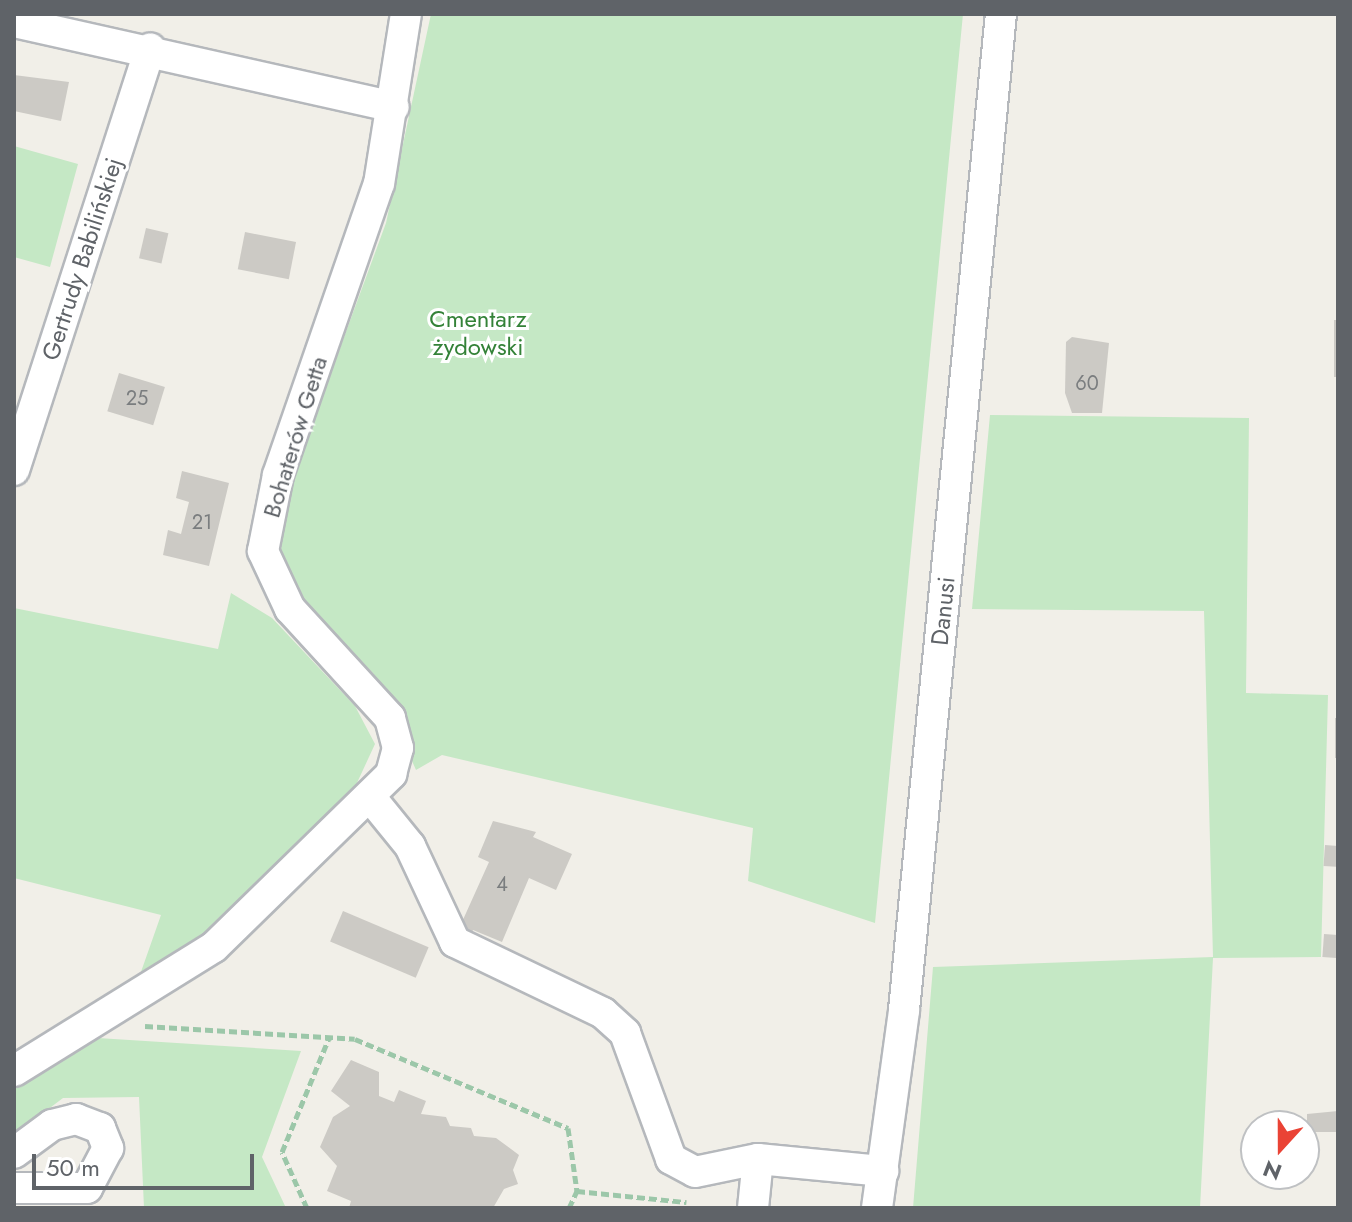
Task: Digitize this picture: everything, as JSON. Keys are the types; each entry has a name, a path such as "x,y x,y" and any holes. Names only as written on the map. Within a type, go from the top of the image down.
{"street":[{"name":"Bohaterów Getta","path":"14,1071 214,947 371,798 391,774 398,748 390,718 290,609 263,551 278,475 365,223 394,107 406,14"},
{"name":"Danusi","path":"877,1208 1001,14"},
{"path":"14,22 150,48 394,107"},
{"name":"Gertrudy Babilińskiej","path":"14,470 150,48"},
{"path":"371,798 410,846 455,942 603,1013 625,1033 641,1061 659,1141 671,1159 695,1172 758,1159 883,1171"},
{"path":"14,1153 52,1125 76,1119 100,1128 108,1148 87,1188 14,1188"},
{"path":"753,1208 758,1159"}],"path":[{"path":"88,1023 355,1039 568,1128 577,1191 569,1208"},
{"path":"307,1208 282,1152 329,1038"},
{"path":"577,1191 692,1203 706,1194 710,1170"}],"green space":[{"name":"Cmentarz żydowski","path":"431,14 963,14 875,923 748,881 753,828 442,755 416,770 373,673 301,606 276,553 290,484 386,223"},
{"path":"14,146 78,164 50,267 14,257"},
{"path":"990,415 1249,418 1246,693 1328,695 1321,957 1213,958 1200,1208 913,1208 933,967 1213,957 1204,611 972,609"},
{"path":"231,593 272,618 355,706 375,744 350,798 213,931 136,986 161,915 14,878 14,608 218,649"},
{"path":"82,1037 301,1051 262,1157 286,1208 144,1208 139,1097 63,1098 14,1135 14,1081"}],"building":[{"path":"14,75 69,82 61,121 14,111"},
{"path":"146,228 168,233 161,263 139,258"},
{"path":"245,232 296,242 289,279 238,269"},
{"path":"1334,320 1338,320 1338,377 1334,377"},
{"path":"1072,337 1109,343 1102,413 1072,413 1065,393 1066,342"},
{"path":"119,373 165,387 153,425 107,411"},
{"path":"182,471 229,483 209,566 163,555 168,530 181,534 189,502 176,498"},
{"path":"1335,718 1338,718 1338,758 1335,758"},
{"path":"493,821 536,832 533,837 572,854 556,890 529,878 502,942 473,930 470,938 457,933 489,862 478,857"},
{"path":"1325,845 1338,846 1337,867 1324,866"},
{"path":"343,911 429,947 416,978 330,941"},
{"path":"1324,934 1338,935 1336,958 1322,957"},
{"path":"351,1060 379,1072 379,1096 394,1102 399,1090 426,1101 421,1114 446,1117 450,1126 471,1128 474,1136 496,1138 519,1155 513,1170 518,1184 504,1189 493,1208 349,1208 351,1201 327,1191 337,1166 320,1147 333,1117 350,1106 331,1091"},
{"path":"1338,1111 1338,1132 1320,1132 1320,1113"}]}
